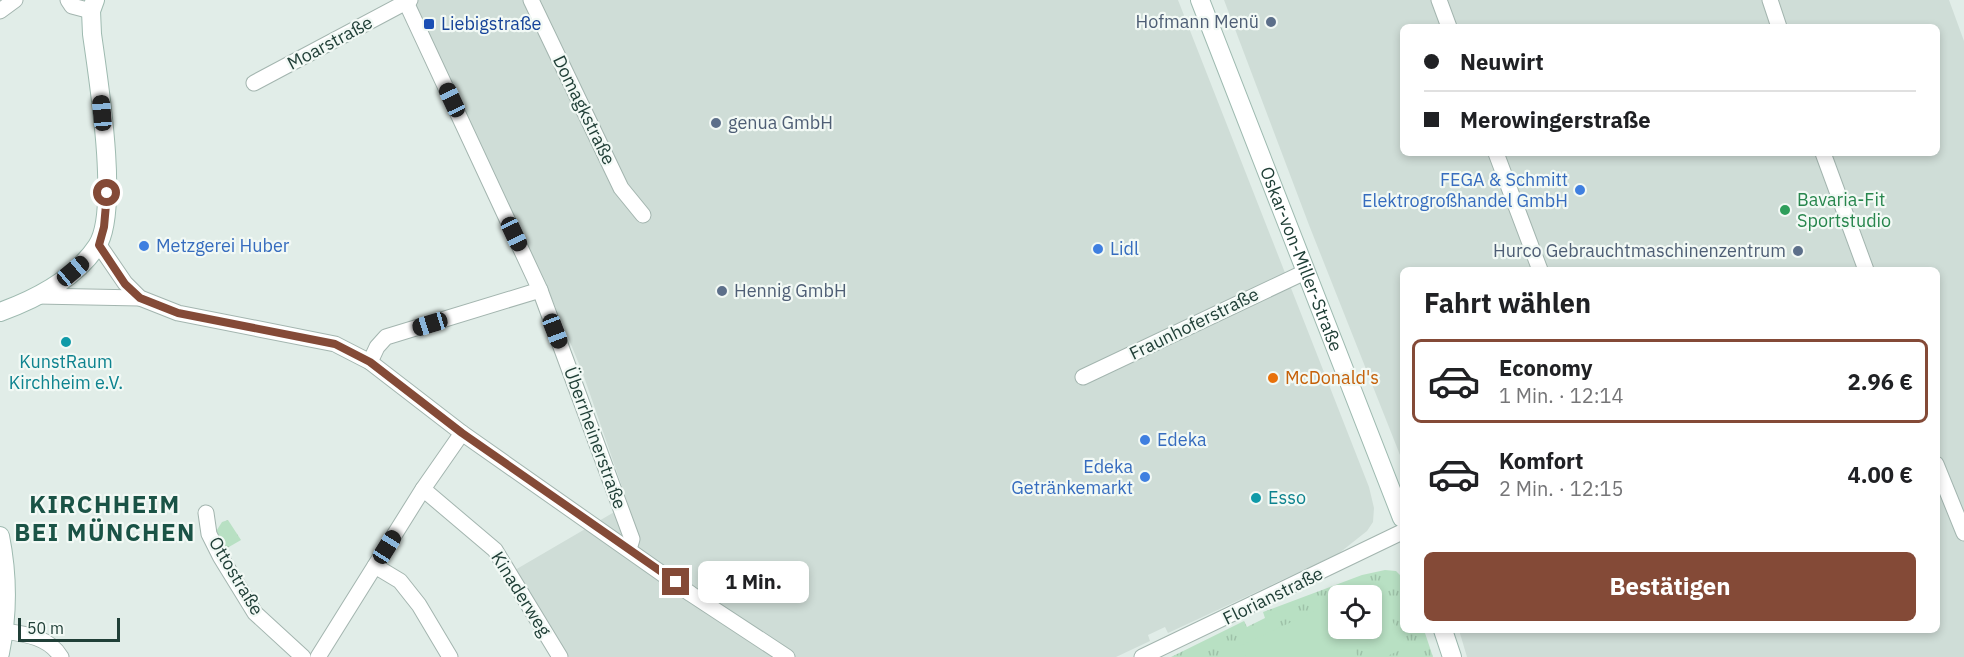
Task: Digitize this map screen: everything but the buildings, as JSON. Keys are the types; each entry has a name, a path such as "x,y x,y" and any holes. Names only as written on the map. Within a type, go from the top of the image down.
{"main road":[{"name":"Oskar-von-Miller-Straße","path":"1200,0 1400,513"},
{"path":"0,312 38,296 70,274 99,245 106,205 107,170 93,6"},
{"path":"0,536 5,562 6,602 0,653"},
{"path":"1444,633 1452,657"}],"street":[{"path":"0,11 15,0"},
{"path":"68,0 72,6 93,6"},
{"name":"Domagkstraße","path":"531,0 621,188 643,214"},
{"path":"1439,0 1448,24"},
{"path":"1770,0 1778,24"},
{"name":"Moarstraße","path":"254,83 407,1"},
{"name":"Überrheinerstraße","path":"407,1 540,290 633,539 628,549"},
{"path":"1497,156 1539,267"},
{"path":"1824,156 1865,267"},
{"path":"99,245 125,284 140,298"},
{"name":"Fraunhoferstraße","path":"1083,377 1305,272"},
{"path":"370,362 377,347 386,337 540,290"},
{"path":"38,296 140,298 178,313 335,344 370,362 462,433 692,594 787,657"},
{"path":"318,657 423,489 462,433"},
{"path":"1940,474 1964,533"},
{"name":"Kinaderweg","path":"423,489 495,550 560,657"},
{"name":"Ottostraße","path":"206,513 209,534 255,613 303,657"},
{"name":"Florianstraße","path":"1142,657 1400,533"},
{"path":"375,566 400,581 419,605 450,657"},
{"path":"4,631 28,634 46,642 57,650 61,657"}],"shaded area":[{"path":"411,0 1178,0 1369,487 1374,508 1373,522 1367,531 1338,554 1168,633 1165,627 1148,635 1150,641 1116,657 569,657 515,570 628,504 582,371 545,282"},
{"path":"1224,0 1949,0 1964,41 1964,657 1467,657 1460,633 1940,633 1940,267 1400,267 1400,455 1309,225"}],"green space":[{"path":"228,520 241,540 222,551 215,533 222,522"},
{"path":"1385,570 1396,571 1400,575 1400,633 1425,633 1433,657 1171,657 1244,621 1247,627 1265,618 1263,612 1328,588 1328,639 1382,639 1382,585 1335,585 1362,575"},
{"path":"1382,598 1405,648 1385,657 1367,657 1359,639 1382,639"},
{"path":"1328,605 1328,639 1349,639 1358,657 1246,657 1240,646"}],"place":[{"name":"Hofmann Menü","path":"1271,22"},
{"name":"Liebigstraße","path":"429,24"},
{"name":"genua GmbH","path":"716,123"},
{"name":"FEGA & Schmitt Elektrogroßhandel GmbH","path":"1580,190"},
{"name":"Bavaria-Fit Sportstudio","path":"1785,210"},
{"name":"Metzgerei Huber","path":"144,246"},
{"name":"Lidl","path":"1098,249"},
{"name":"Hurco Gebrauchtmaschinenzentrum","path":"1798,251"},
{"name":"Hennig GmbH","path":"722,291"},
{"name":"KunstRaum Kirchheim e.V.","path":"66,342"},
{"name":"McDonald's","path":"1273,378"},
{"name":"Edeka","path":"1145,440"},
{"name":"Edeka Getränkemarkt","path":"1145,477"},
{"name":"Esso","path":"1256,498"}],"district":[{"name":"KIRCHHEIM BEI MÜNCHEN","path":"105,519"}],"route":[{"path":"107,193 104,227 99,245 125,284 140,298 178,313 335,344 370,362 462,433 676,582"}]}
